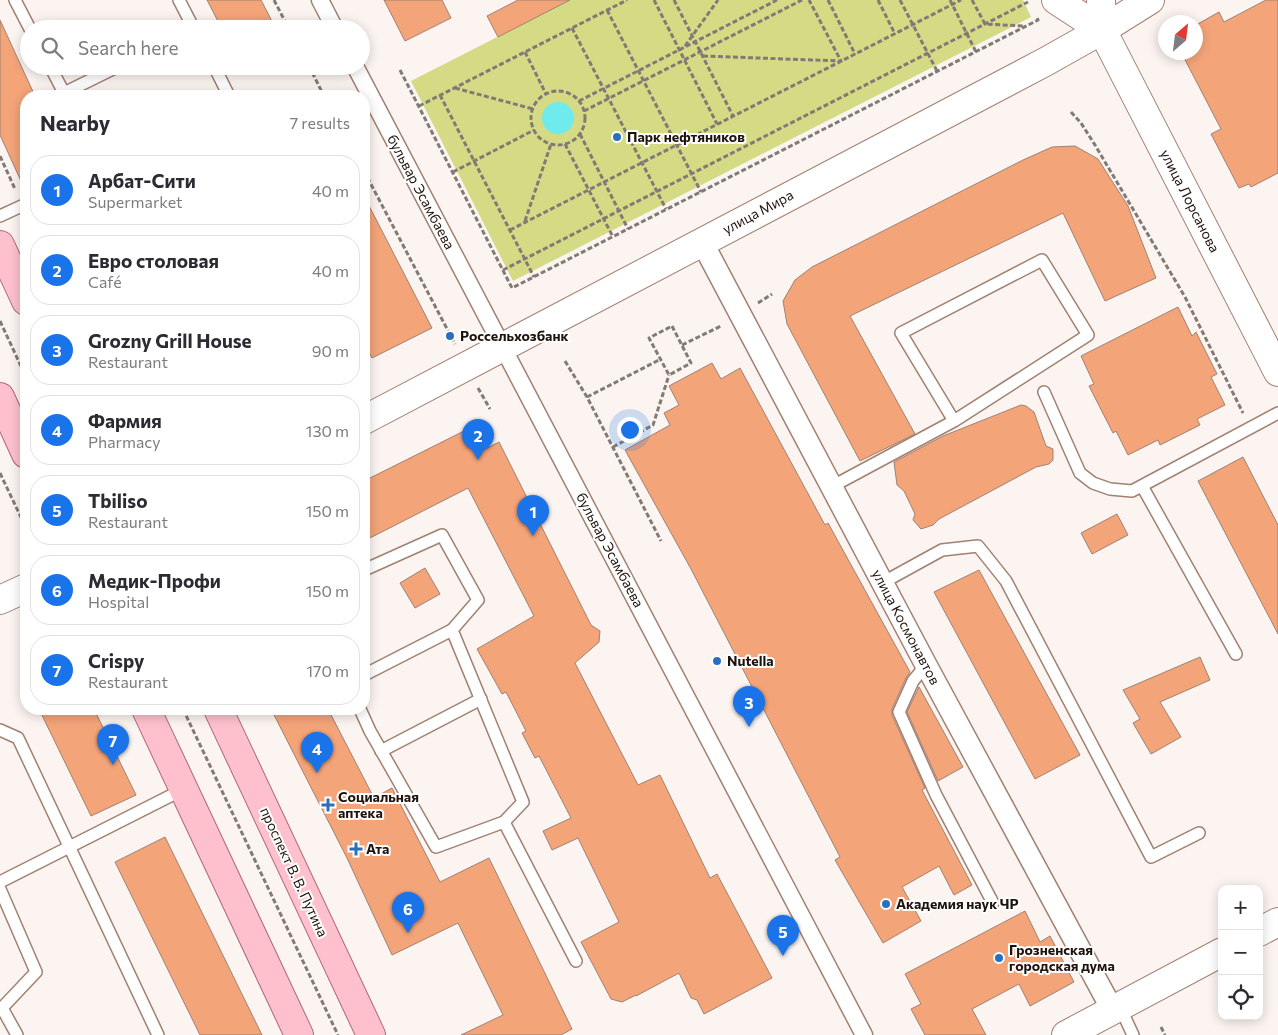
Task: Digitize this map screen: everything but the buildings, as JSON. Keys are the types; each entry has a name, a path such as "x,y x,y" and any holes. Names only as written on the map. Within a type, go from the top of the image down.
{"main road":[{"name":"улица Лорсанова","path":"1101,0 1102,30 1278,372"},
{"name":"улица Мира","path":"370,417 1046,62 1150,0"},
{"name":"улица Лорсанова","path":"1041,7 1102,30"},
{"path":"0,245 20,288"},
{"path":"0,397 20,441"},
{"path":"0,600 20,591"},
{"path":"149,715 299,1035"},
{"name":"проспект В. В. Путина","path":"221,715 371,1035"},
{"path":"1263,930 1278,922"},
{"path":"1066,1035 1218,954"}],"street":[{"path":"320,0 330,20"},
{"name":"бульвар Эсамбаева","path":"360,75 368,90"},
{"name":"бульвар Эсамбаева","path":"370,95 864,1035"},
{"name":"улица Космонавтов","path":"702,242 926,665 1117,1009"}],"lane":[{"path":"15,0 25,20"},
{"path":"179,0 189,20"},
{"path":"55,75 63,90"},
{"path":"73,90 102,75"},
{"path":"219,75 227,90"},
{"path":"0,216 20,207"},
{"path":"831,487 954,421 1088,335 1042,260 901,334 954,421"},
{"path":"1044,392 1080,473 1093,483 1110,489 1132,490 1142,486 1278,413"},
{"path":"1142,486 1236,654"},
{"path":"370,567 442,535 478,600 452,630 370,672"},
{"path":"882,583 942,550 978,546 1006,581 1151,857 1199,833"},
{"path":"363,715 381,751 436,847 504,822 523,802 452,630"},
{"path":"926,665 913,682 899,712 936,795 993,902"},
{"path":"381,751 481,699"},
{"path":"0,730 18,738 158,1035"},
{"path":"0,882 184,789"},
{"path":"504,822 576,961"},
{"path":"0,889 36,972 1,1008 17,1035"},
{"path":"1117,1009 1133,1035"}],"path":[{"path":"274,0 284,20"},
{"path":"419,106 627,0"},
{"path":"654,0 717,124"},
{"path":"674,0 734,116"},
{"path":"684,48 718,0"},
{"path":"579,101 777,0"},
{"path":"584,111 802,0"},
{"path":"809,0 841,61"},
{"path":"828,0 855,54"},
{"path":"878,0 895,34"},
{"path":"900,0 938,71"},
{"path":"950,0 976,52"},
{"path":"510,230 961,0"},
{"path":"972,0 985,24"},
{"path":"400,70 512,288 1027,26 1038,20 1041,7 1028,1 967,34 503,270"},
{"path":"607,10 701,192"},
{"path":"985,24 1027,26"},
{"path":"572,28 666,210"},
{"path":"525,52 546,94"},
{"path":"703,56 841,61"},
{"path":"313,75 321,90"},
{"path":"455,88 533,109"},
{"path":"553,92 567,93 579,101 584,111 585,123 580,134 574,140 566,144 551,144 544,141 534,130 533,109 536,103 546,94 553,92"},
{"path":"440,95 534,277"},
{"path":"1071,112 1095,144 1185,297 1250,427"},
{"path":"453,172 534,130"},
{"path":"580,134 628,229"},
{"path":"525,222 551,144"},
{"path":"566,144 613,237"},
{"path":"0,156 20,197"},
{"path":"370,182 490,409"},
{"path":"0,321 20,363"},
{"path":"613,447 653,426 669,374 649,338 672,326 691,363 669,374"},
{"path":"587,397 661,359"},
{"path":"565,361 587,397 661,542"},
{"path":"0,473 20,515"},
{"path":"187,715 338,1035"},
{"path":"1161,1027 1165,1035"}],"green space":[{"name":"Парк нефтяников","path":"570,0 1023,0 1031,17 513,281 411,81"}],"water":[{"path":"558,102 564,103 569,107 573,112 573,124 569,129 564,133 558,134 552,133 547,129 543,124 542,118 543,112 547,107 552,103"}],"place":[{"name":"Парк нефтяников","path":"617,137"},
{"name":"Россельхозбанк","path":"450,336"},
{"name":"Евро столовая","path":"478,460"},
{"name":"Арбат-Сити","path":"533,536"},
{"name":"Nutella","path":"717,661"},
{"name":"Grozny Grill House","path":"749,727"},
{"name":"Crispy","path":"113,765"},
{"name":"Фармия","path":"317,773"},
{"name":"Социальная аптека","path":"328,805"},
{"name":"Ата","path":"356,849"},
{"name":"Академия наук ЧР","path":"886,904"},
{"name":"Медик-Профи","path":"408,933"},
{"name":"Tbiliso","path":"783,956"},
{"name":"Грозненская городская дума","path":"999,958"}]}
